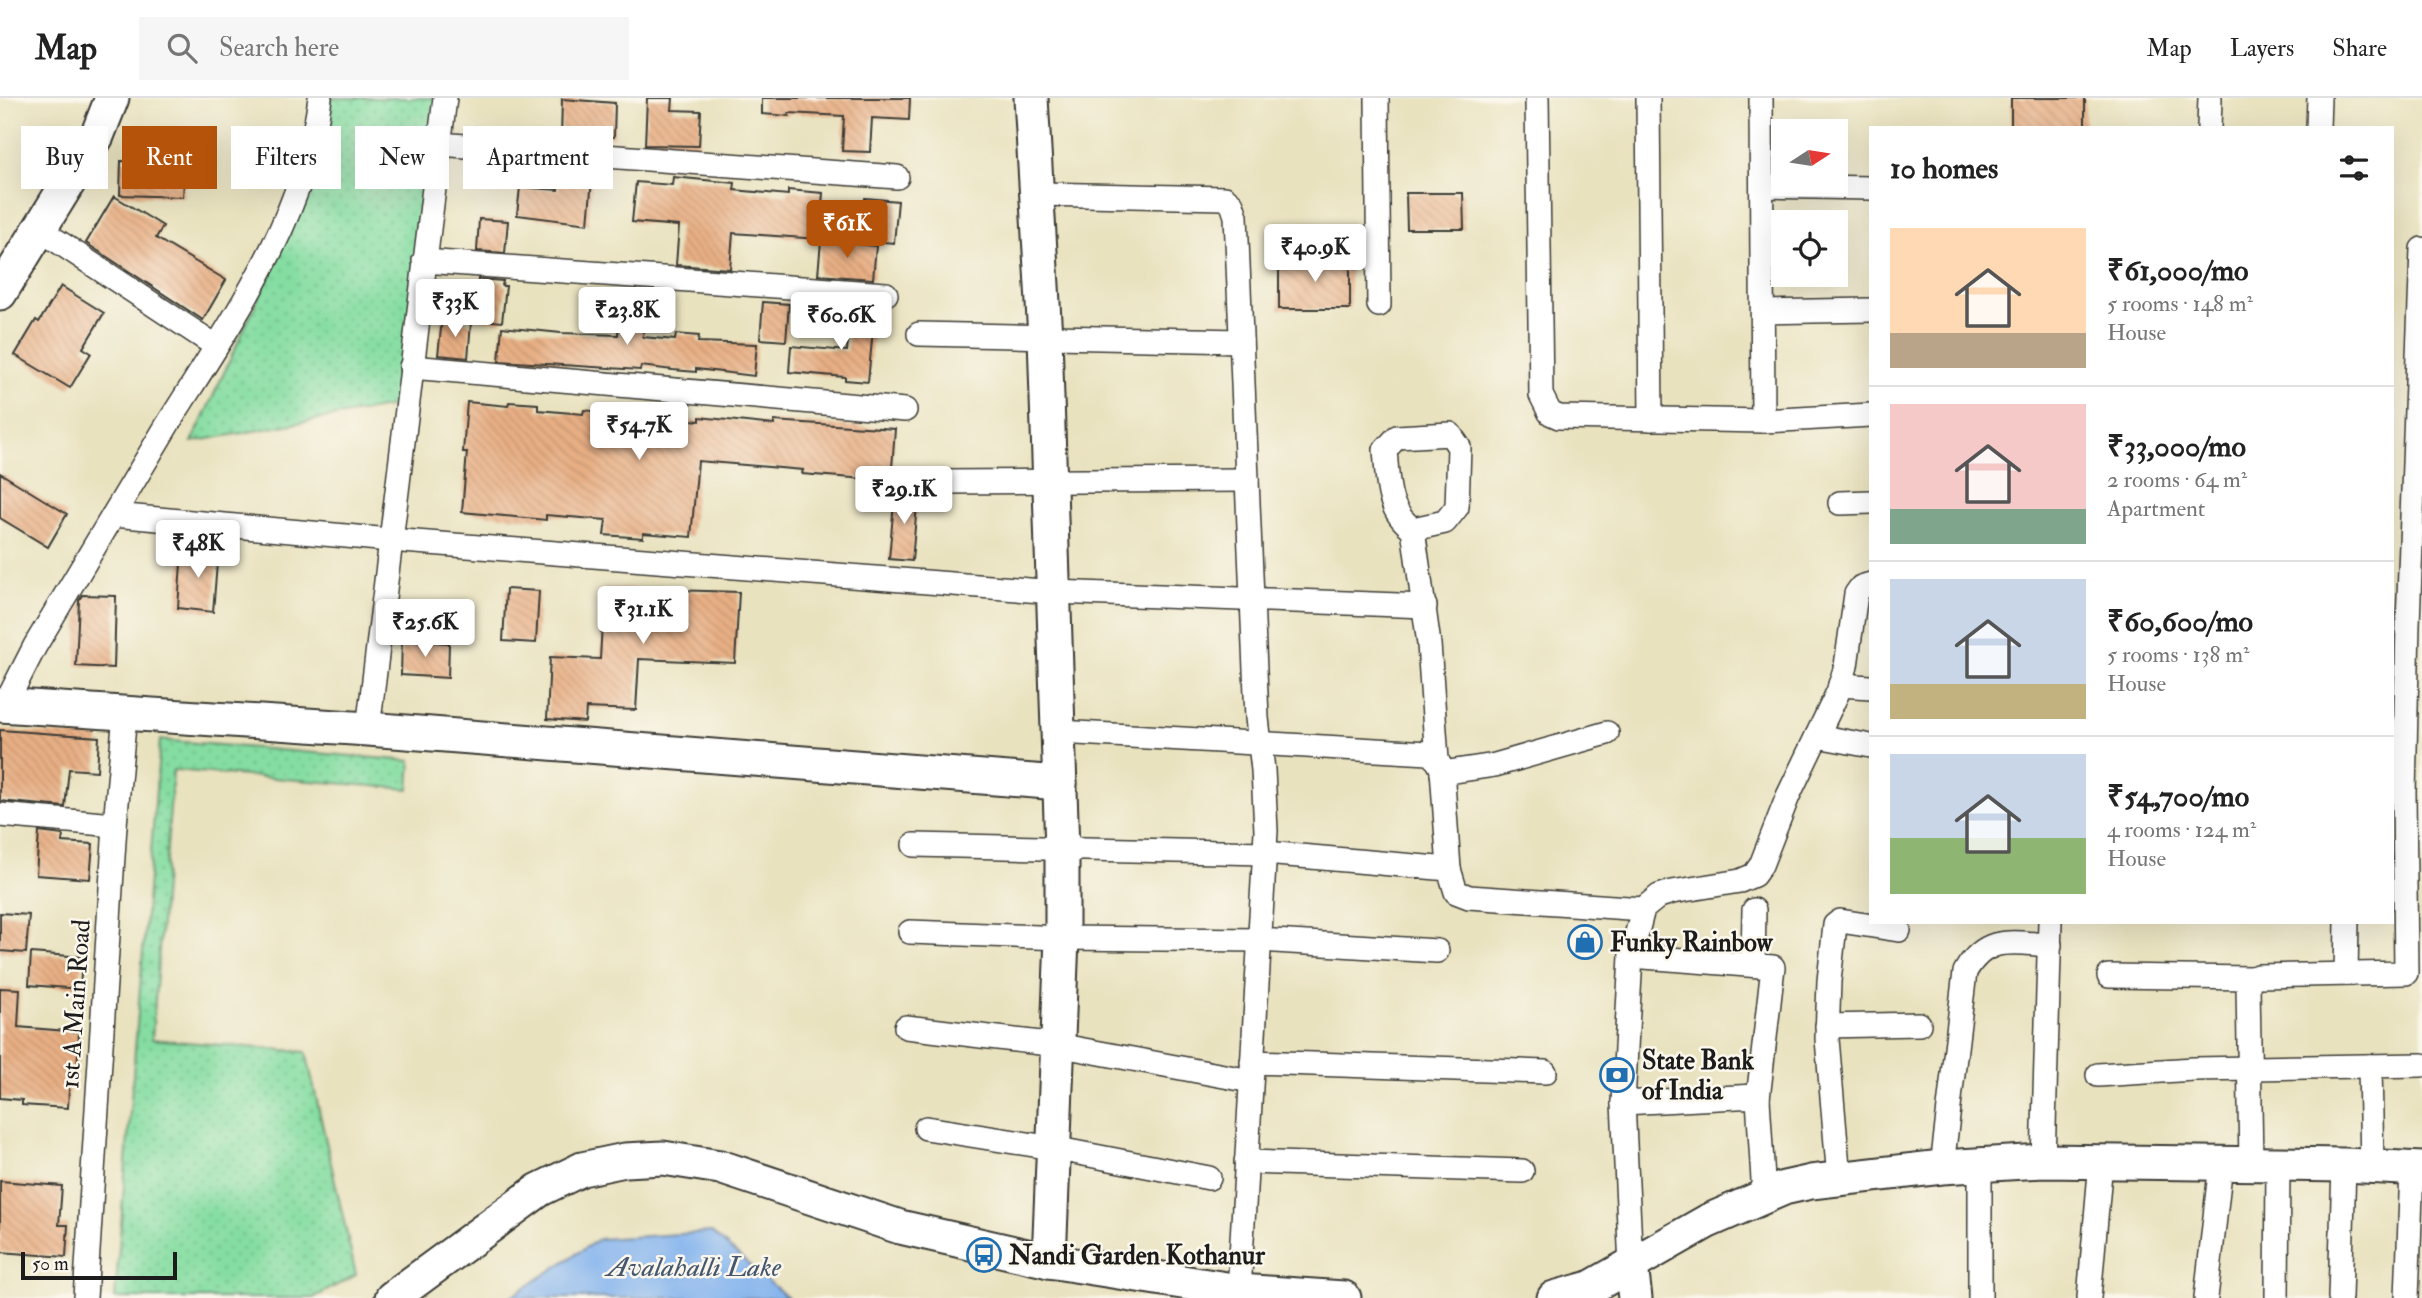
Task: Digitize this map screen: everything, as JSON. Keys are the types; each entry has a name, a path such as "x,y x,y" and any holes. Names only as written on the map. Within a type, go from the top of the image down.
{"street":[{"path":"0,293 97,136 112,98"},
{"path":"320,98 317,120 294,202 251,290 2,705 368,729 1060,783"},
{"path":"441,126 445,98"},
{"path":"1031,98 1045,337 1062,850 1062,938 1049,1261"},
{"path":"1377,98 1379,305"},
{"path":"1537,98 1541,395 1550,413 1559,417 1763,421 1869,415"},
{"path":"1648,98 1651,419"},
{"path":"1761,98 1763,421"},
{"path":"2209,126 2210,98"},
{"path":"2318,126 2319,98"},
{"path":"449,145 897,177"},
{"path":"1762,186 1869,188"},
{"path":"368,729 433,189"},
{"path":"1038,194 1225,198 1232,204 1236,216 1257,718 1266,831 1240,1290"},
{"path":"39,229 216,346"},
{"path":"2109,976 2252,978 2414,973 2414,859 2406,793 2400,642 2422,249"},
{"path":"424,261 886,295"},
{"path":"1763,312 1869,310"},
{"path":"919,334 1241,341"},
{"path":"411,367 905,410"},
{"path":"1413,529 1445,522 1457,507 1459,447 1450,434 1397,437 1385,450 1389,499 1401,521 1413,529 1425,606 1448,869 1456,892 1469,897 1643,909"},
{"path":"943,482 1247,480"},
{"path":"1840,503 1869,502"},
{"path":"114,515 390,540 1054,592 1425,606"},
{"path":"1633,1282 1623,1102 1631,956 1643,909 1659,897 1672,892 1740,881 1754,875 1761,865 1788,796 1840,685 1846,666 1856,594 1861,587 1869,585"},
{"path":"1840,685 1869,687"},
{"name":"1st A Main Road","path":"85,1298 115,825 125,714"},
{"path":"1059,732 1429,753 1440,766"},
{"path":"1440,766 1495,765 1607,733"},
{"path":"1817,736 1869,746"},
{"path":"0,814 115,825"},
{"path":"914,845 1265,853 1448,869"},
{"path":"1753,965 1754,910"},
{"path":"1839,1179 1827,1026 1829,981 1837,923 1899,930"},
{"path":"2346,974 2347,924"},
{"path":"910,932 1062,938 1259,940 1437,951"},
{"path":"1942,1167 1965,972 1972,959 1986,947 2050,934 2043,1161"},
{"path":"1631,956 1773,967 1758,1099 1764,1196"},
{"path":"2252,978 2248,985 2250,1164 2277,1298"},
{"path":"1827,1026 1919,1024"},
{"path":"906,1027 1251,1072 1545,1072"},
{"path":"2098,1075 2193,1069 2422,1065"},
{"path":"2340,1298 2370,1066"},
{"path":"1623,1102 1753,1095 1758,1099"},
{"path":"926,1128 1053,1148 1209,1178"},
{"path":"392,1298 539,1190 582,1169 625,1160 663,1158 720,1167 900,1227 1049,1261 1240,1290 1344,1298"},
{"path":"1554,1298 1590,1288 1633,1282 1708,1221 1764,1196 1811,1182 1942,1167 2043,1161 2417,1169 2407,1298"},
{"path":"2088,1298 2101,1161"},
{"path":"1246,1162 1522,1171"},
{"path":"1980,1164 1980,1298"},
{"path":"2206,1298 2250,1164"}],"green space":[{"path":"330,98 446,98 442,126 355,126 355,189 434,189 405,404 192,442 309,189 341,189 341,126 325,126"},
{"path":"160,740 411,761 409,789 173,770 152,1039 306,1052 356,1275 313,1298 115,1298"}],"water":[{"name":"Avalahalli Lake","path":"711,1232 788,1298 509,1298 599,1239"}],"building":[{"path":"647,98 673,98 672,110 701,111 699,146 645,145"},
{"path":"762,98 910,98 909,120 872,118 870,152 842,151 844,116 762,114"},
{"path":"2011,98 2085,98 2085,126 2011,126"},
{"path":"562,99 615,103 614,137 613,126 561,126"},
{"path":"121,161 122,189 183,189 183,197 120,195"},
{"path":"673,177 735,183 734,190 788,195 788,190 823,193 819,239 733,233 730,269 676,265 679,226 632,222 636,182 672,185"},
{"path":"520,189 591,189 588,224 517,215"},
{"path":"1406,193 1463,193 1464,229 1407,229"},
{"path":"114,196 163,226 156,238 226,280 203,320 86,243"},
{"path":"865,198 898,201 894,243 861,240"},
{"path":"479,219 508,221 505,253 477,251"},
{"path":"821,241 876,246 873,279 818,275"},
{"path":"1279,260 1350,260 1350,309 1279,309"},
{"path":"478,279 503,281 502,286 506,286 502,322 474,319"},
{"path":"61,286 104,313 83,348 91,353 70,388 15,355"},
{"path":"621,292 647,294 643,337 675,340 676,334 699,336 698,342 757,344 754,376 696,369 696,372 641,366 640,370 499,361 502,327 618,335"},
{"path":"763,302 789,304 786,341 760,339"},
{"path":"851,305 875,308 868,382 789,372 791,346 847,351"},
{"path":"442,320 471,323 468,358 438,355"},
{"path":"467,402 508,406 509,402 538,404 538,410 583,414 584,410 659,419 700,421 700,417 774,425 774,421 895,429 891,481 802,474 803,470 698,461 691,537 643,533 643,538 604,535 606,520 546,515 546,520 462,512 467,452 463,452"},
{"path":"0,473 67,514 48,547 0,518"},
{"path":"895,491 918,493 912,561 889,559"},
{"path":"182,548 218,551 213,612 178,608"},
{"path":"604,588 739,592 735,663 639,659 636,710 586,708 585,722 547,719 550,657 600,659"},
{"path":"506,589 539,591 536,643 503,641"},
{"path":"82,595 116,596 114,668 76,666 79,600"},
{"path":"402,640 449,643 448,678 401,675"},
{"path":"0,730 99,737 97,771 69,769 65,807 0,801"},
{"path":"39,832 63,835 62,842 93,844 90,879 36,875"},
{"path":"0,913 29,915 26,953 0,951"},
{"path":"31,953 82,957 80,989 29,985"},
{"path":"0,988 20,989 18,1027 79,1032 77,1071 70,1070 68,1108 22,1105 22,1100 0,1098"},
{"path":"0,1181 62,1186 59,1225 68,1225 66,1257 0,1252"}],"place":[{"name":"Funky Rainbow","path":"1585,942"},
{"name":"State Bank of India","path":"1617,1075"},
{"name":"Nandi Garden Kothanur","path":"984,1255"}]}
